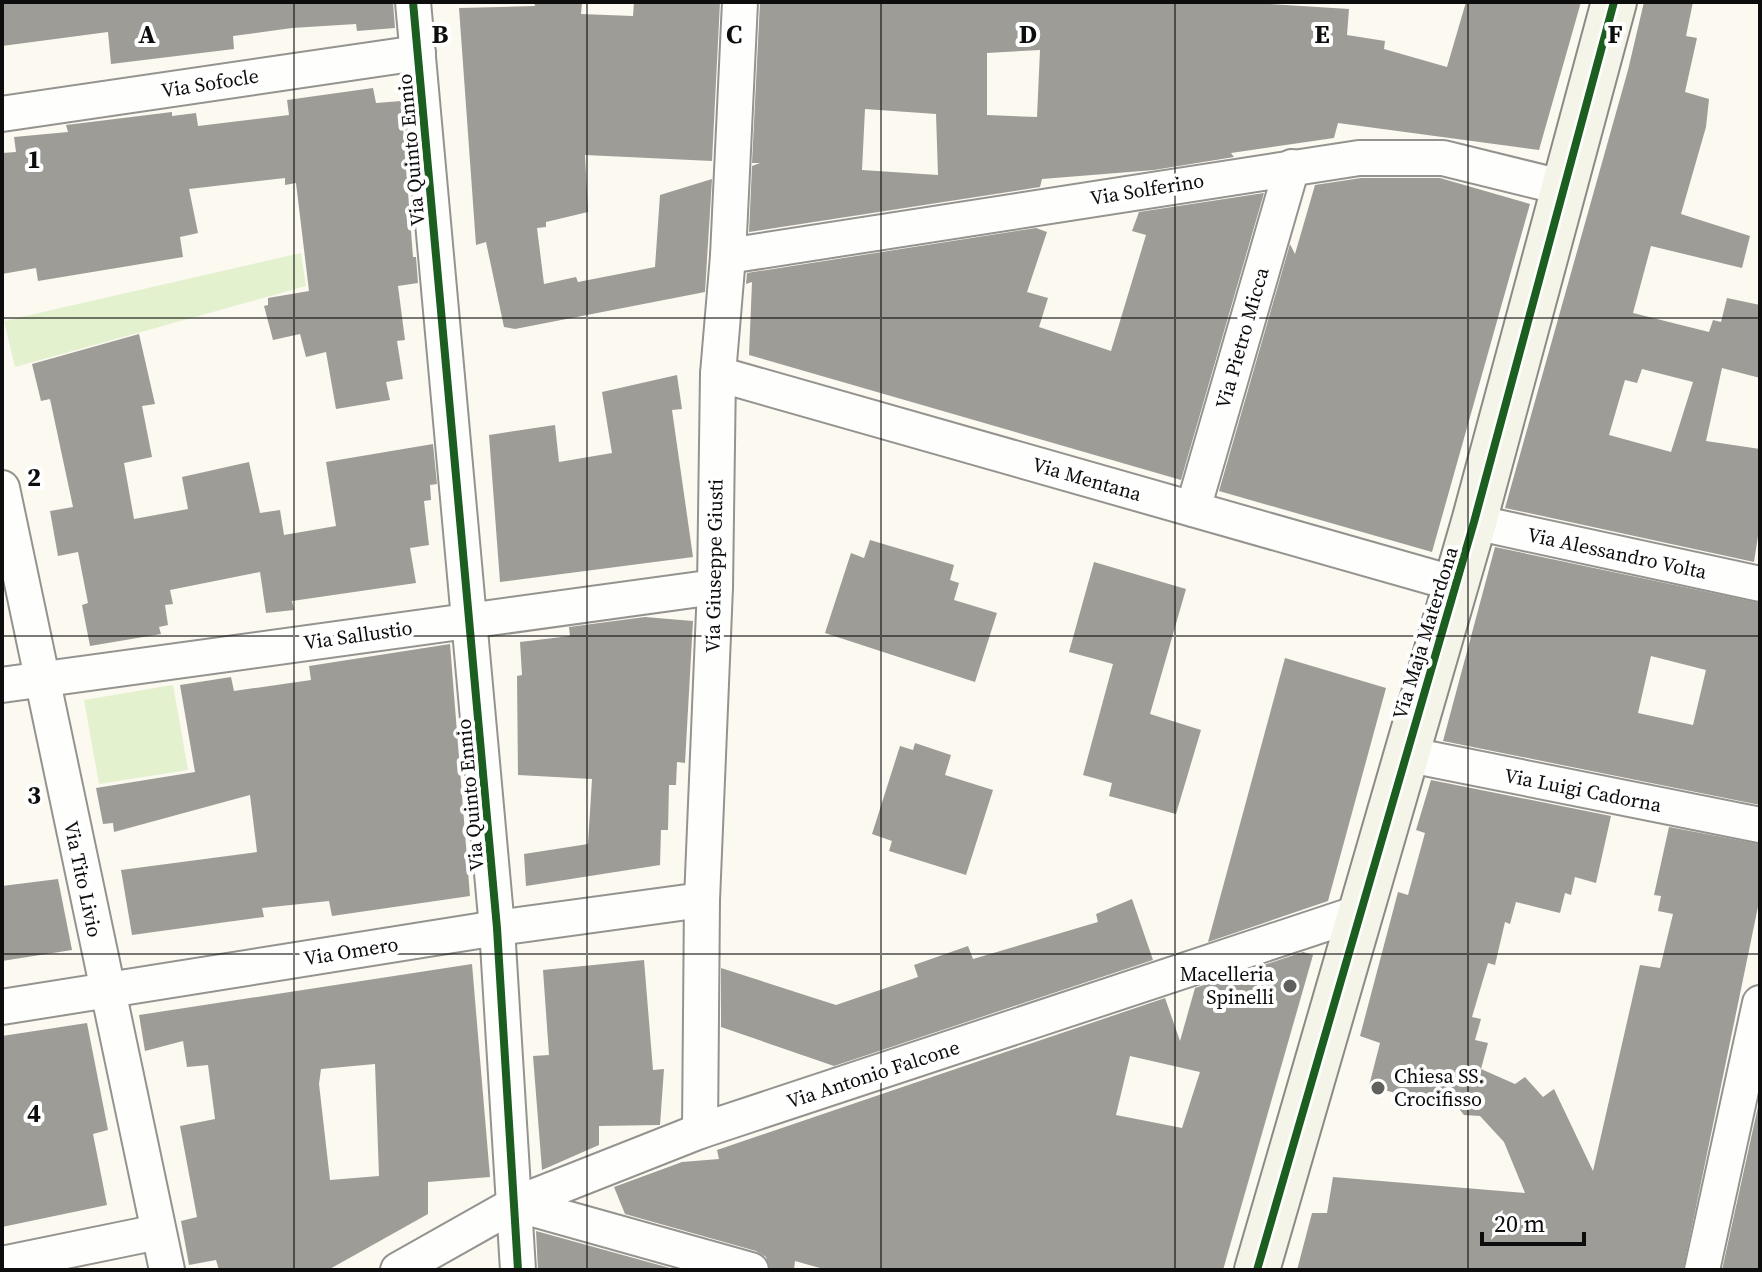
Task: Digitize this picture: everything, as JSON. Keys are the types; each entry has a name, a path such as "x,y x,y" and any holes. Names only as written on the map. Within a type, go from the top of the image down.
{"main road":[{"name":"Via Maja Materdona","path":"1257,1270 1474,522 1614,2"}],"street":[{"name":"Via Quinto Ennio","path":"413,2 497,928 518,1270"},
{"name":"Via Giuseppe Giusti","path":"700,1131 702,900 715,587 718,374 728,256 740,2"},
{"name":"Via Sofocle","path":"2,114 418,53"},
{"name":"Via Solferino","path":"728,256 1359,158 1443,158 1565,188"},
{"name":"Via Pietro Micca","path":"1193,509 1292,167"},
{"name":"Via Mentana","path":"718,374 1456,584"},
{"name":"Via Tito Livio","path":"2,488 167,1270"},
{"name":"Via Alessandro Volta","path":"1474,522 1760,584"},
{"name":"Via Sallustio","path":"2,685 715,587"},
{"name":"Via Luigi Cadorna","path":"1405,754 1760,825"},
{"name":"Via Omero","path":"2,1007 497,928 702,900"},
{"name":"Via Antonio Falcone","path":"398,1270 515,1204 700,1131 1361,912"},
{"path":"1702,1270 1751,1087 1760,1003"},
{"path":"515,1204 751,1270"},
{"path":"2,1264 158,1232"}],"green space":[{"path":"301,253 306,286 15,367 4,321"},
{"path":"173,685 188,770 99,784 84,700"}],"building":[{"path":"2,2 393,2 395,28 357,31 356,24 292,28 233,36 234,49 111,64 108,32 2,46"},
{"path":"534,2 582,2 581,14 633,16 634,2 720,2 712,161 585,155 588,212 546,222 546,227 537,228 544,284 576,277 578,282 655,267 660,195 712,179 705,292 515,329 504,327 486,242 476,245 459,8 535,6"},
{"path":"760,2 1241,2 1349,9 1347,35 1385,41 1384,49 1447,67 1466,2 1581,2 1539,150 1338,123 1334,138 1231,153 1234,157 1154,170 1042,179 1040,187 749,232 752,166 760,163 752,163","holes":["1040,50 1037,117 987,115 987,53","865,109 936,114 938,175 862,170"]},
{"path":"1644,2 1693,2 1686,36 1697,38 1685,92 1709,99 1706,127 1681,214 1750,236 1742,268 1651,246 1633,313 1709,332 1713,320 1721,322 1727,298 1760,305 1760,378 1722,368 1706,441 1760,449 1760,523 1754,562 1505,508 1628,70","holes":["1642,369 1693,382 1671,452 1609,435 1625,380 1637,383"]},
{"path":"373,88 376,103 401,101 413,257 416,257 418,283 398,286 405,340 397,341 403,379 386,382 390,400 336,409 326,352 306,357 300,334 273,340 264,306 268,305 268,298 309,291 296,183 285,185 285,178 189,189 198,233 180,237 183,257 38,281 36,268 2,274 2,153 16,152 14,137 68,132 66,125 172,112 172,116 196,113 198,126 289,115 287,100"},
{"path":"1361,178 1440,178 1530,204 1432,552 1219,491 1290,244 1295,254 1315,185"},
{"path":"1264,193 1181,480 749,355 752,282 746,284 747,273 1036,228 1047,232 1027,292 1048,298 1039,327 1111,351 1146,235 1132,231 1139,212"},
{"path":"139,334 155,404 142,406 152,457 124,463 134,519 188,509 182,477 249,462 260,513 280,510 284,535 336,526 326,462 433,444 437,484 430,485 431,500 424,501 429,545 410,548 416,583 292,601 294,610 266,613 260,572 170,590 173,604 165,605 168,625 159,627 161,634 90,646 82,605 88,603 78,552 58,556 50,511 73,507 50,399 41,401 32,364"},
{"path":"677,375 682,409 672,410 693,557 500,582 489,435 555,425 559,462 612,453 602,392"},
{"path":"870,540 954,565 950,580 959,583 954,600 997,613 975,682 825,633 851,553 864,558"},
{"path":"1495,547 1760,603 1760,805 1443,741","holes":["1651,656 1706,670 1693,725 1638,713"]},
{"path":"1094,562 1186,589 1150,714 1201,730 1176,814 1109,796 1112,783 1083,775 1113,664 1069,652"},
{"path":"645,617 693,621 685,763 677,762 676,785 669,785 668,830 661,830 660,865 526,886 524,854 588,844 592,779 518,775 517,676 522,675 520,642 570,636 569,627"},
{"path":"450,644 470,896 332,916 329,901 262,908 264,917 132,935 121,870 257,852 250,795 114,832 113,823 103,824 96,788 195,772 180,685 231,677 234,691 311,680 309,666"},
{"path":"1285,658 1386,688 1328,901 1208,942"},
{"path":"915,743 951,755 945,775 993,790 966,875 889,851 892,841 872,834 900,746 913,750"},
{"path":"1431,780 1611,816 1596,883 1575,877 1571,895 1565,893 1560,913 1516,902 1510,924 1505,922 1495,965 1488,963 1472,1017 1481,1019 1475,1040 1488,1043 1481,1069 1515,1084 1525,1077 1543,1097 1554,1089 1593,1171 1640,965 1660,968 1673,914 1658,911 1661,896 1654,895 1669,827 1760,844 1760,897 1683,1270 1297,1270 1312,1213 1327,1213 1333,1177 1525,1193 1504,1142 1480,1116 1464,1115 1460,1110 1369,1086 1380,1043 1360,1036 1398,892 1408,895 1425,833 1416,830"},
{"path":"58,879 72,950 2,961 2,886"},
{"path":"1132,899 1153,960 834,1066 721,1027 721,968 836,1005 918,977 914,965 968,946 973,959 1098,922 1096,914"},
{"path":"1303,952 1313,955 1223,1270 827,1270 795,1261 794,1270 770,1270 766,1257 756,1251 625,1214 614,1187 682,1162 719,1159 717,1150 1165,998 1180,1041 1195,988","holes":["1130,1056 1200,1072 1182,1128 1116,1115"]},
{"path":"644,960 653,1070 664,1069 660,1125 599,1126 599,1145 542,1170 533,1056 549,1055 543,970"},
{"path":"472,964 490,1177 428,1182 428,1214 328,1270 219,1270 216,1260 189,1265 181,1221 197,1217 180,1126 215,1119 208,1065 187,1067 183,1041 145,1051 139,1015","holes":["375,1064 379,1176 330,1180 319,1084 321,1069"]},
{"path":"87,1023 108,1130 93,1134 107,1205 2,1227 2,1036"},
{"path":"1759,1102 1760,1270 1722,1270"},
{"path":"536,1231 677,1270 538,1270"}],"cycle path":[{"path":"413,2 497,928 518,1270"},
{"path":"1257,1270 1474,522 1614,2"}],"place":[{"name":"Macelleria Spinelli","path":"1290,986"},
{"name":"Chiesa SS. Crocifisso","path":"1378,1088"}]}
